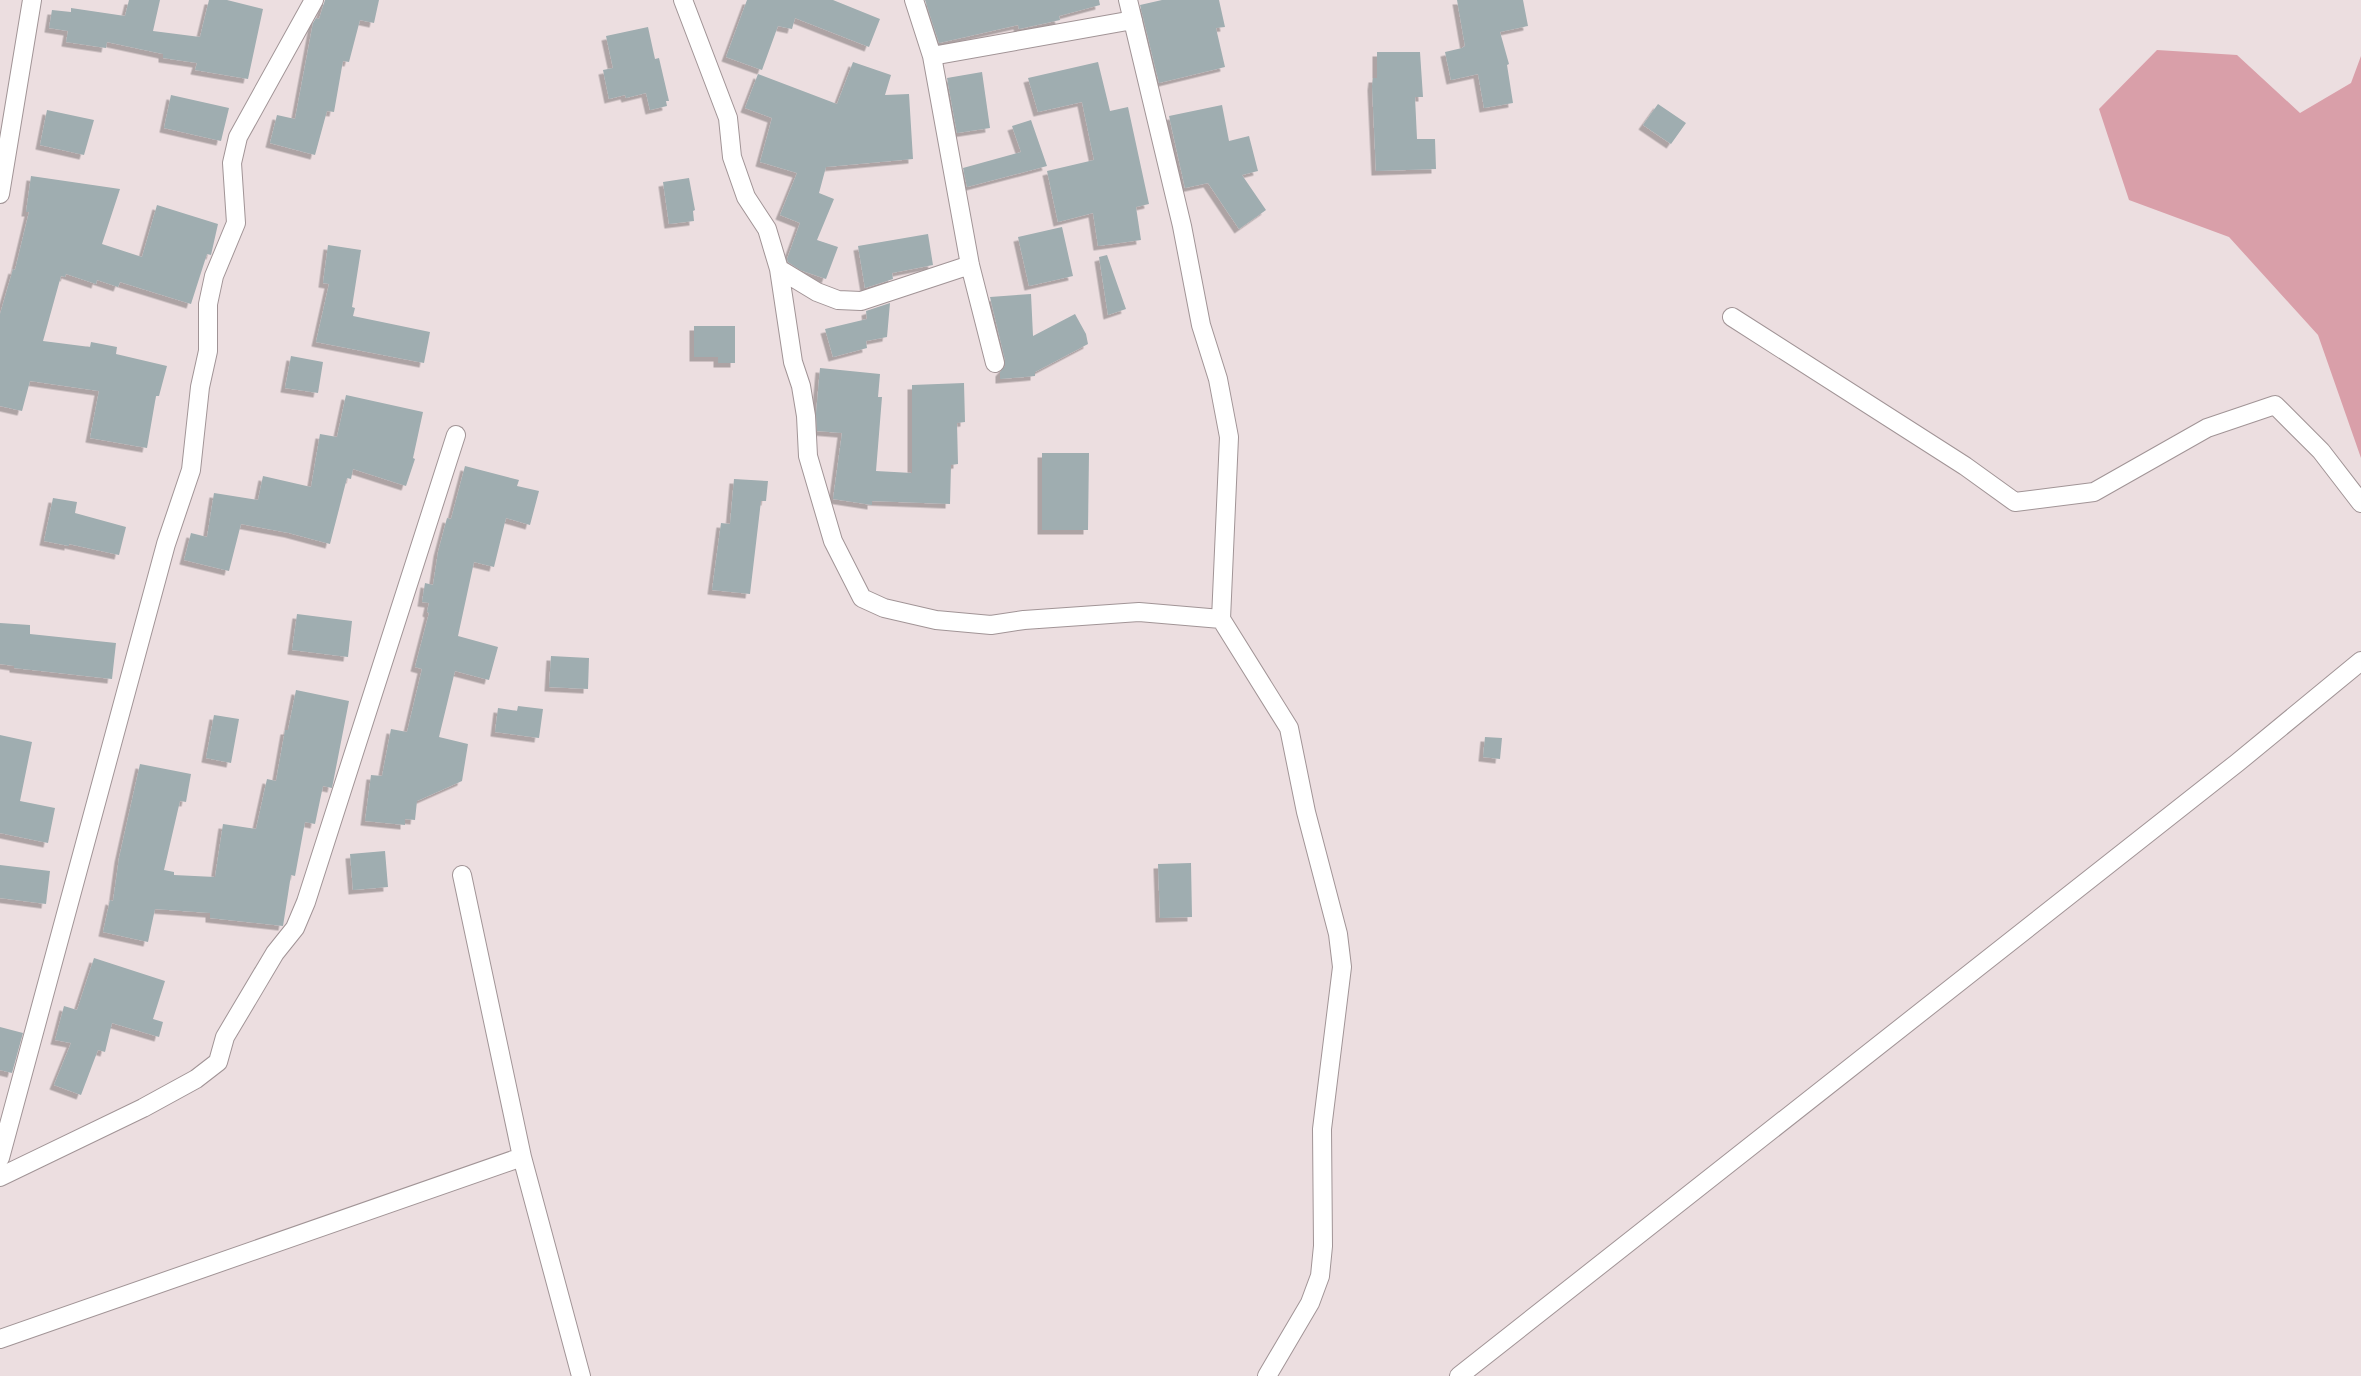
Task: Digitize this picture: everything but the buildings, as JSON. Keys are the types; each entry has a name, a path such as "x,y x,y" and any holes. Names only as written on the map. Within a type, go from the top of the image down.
{"street":[{"path":"0,194 4,152 32,0"},
{"path":"0,1158 166,544 191,470 200,387 208,351 208,304 214,276 236,223 232,163 238,137 314,0"},
{"path":"684,0 728,118 732,157 746,196 767,229 779,269 793,362 802,394 808,456 833,541 862,598 884,608 936,620 991,625 1024,620 1139,612 1221,619"},
{"path":"914,0 932,56 970,265 995,363"},
{"path":"1128,0 1182,226 1201,325 1218,379 1229,437 1221,619 1289,728 1306,812 1338,934 1342,967 1322,1129 1323,1246 1320,1276 1310,1303 1267,1376"},
{"path":"932,56 1133,20"},
{"path":"779,269 817,292 838,300 861,301 970,265"},
{"path":"1732,317 1965,466 2015,502 2094,492 2208,428 2275,405 2321,451 2361,503"},
{"path":"0,1177 143,1108 196,1079 218,1062 225,1037 275,953 295,928 306,902 456,435"},
{"path":"1459,1376 2237,763 2361,661"},
{"path":"462,875 522,1157 581,1376"},
{"path":"0,1339 522,1157"}],"shaded area":[{"path":"2157,50 2237,55 2300,113 2351,83 2361,56 2361,458 2318,335 2229,237 2129,200 2099,109"}]}
